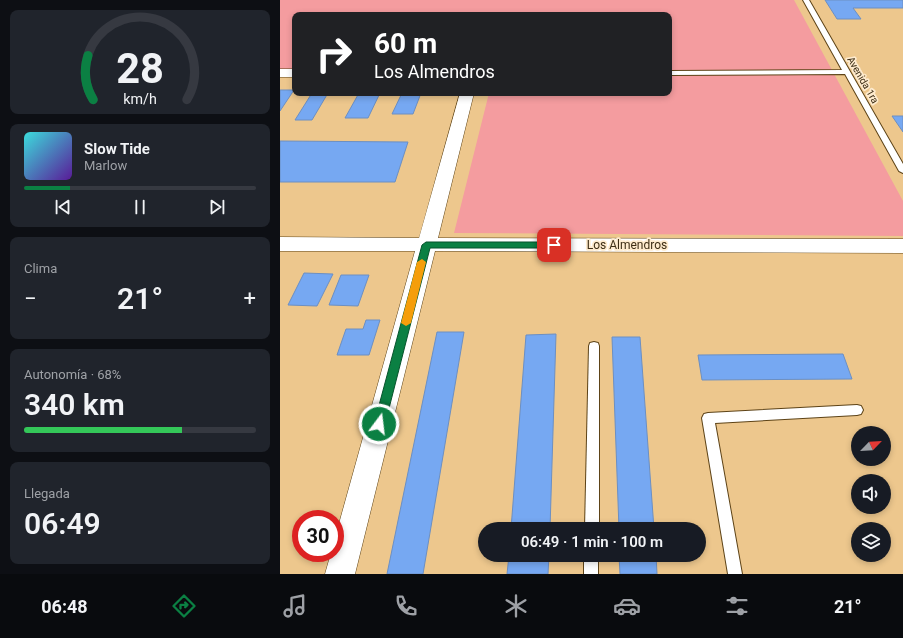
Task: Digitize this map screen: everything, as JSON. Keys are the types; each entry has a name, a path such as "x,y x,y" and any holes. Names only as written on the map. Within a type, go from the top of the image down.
{"street":[{"path":"280,73 292,73"},
{"path":"340,574 466,96"},
{"name":"Los Almendros","path":"280,244 903,246"}],"lane":[{"name":"Avenida 1ra","path":"806,0 903,171"},
{"path":"672,73 847,72"},
{"path":"592,522 594,346"},
{"path":"735,574 708,418 857,410"},
{"path":"591,574 592,562"}],"shaded area":[{"path":"280,0 794,0 903,201 903,236 454,233 488,96 672,96 672,12 292,12 292,69 280,69"}],"building":[{"path":"825,0 903,0 903,8 853,8 861,19 837,19"},
{"path":"280,90 292,90 292,93 280,111"},
{"path":"310,96 326,96 312,120 295,120"},
{"path":"357,96 379,96 368,118 345,118"},
{"path":"401,96 420,96 413,114 392,114"},
{"path":"892,116 903,116 903,132"},
{"path":"280,141 408,142 395,182 280,182"},
{"path":"304,273 333,274 317,306 288,305"},
{"path":"341,275 369,275 358,306 329,305"},
{"path":"366,320 380,320 369,355 337,355 346,329 363,329"},
{"path":"437,332 464,332 423,574 387,574"},
{"path":"556,334 550,522 512,522 526,335"},
{"path":"612,337 640,337 653,522 619,522"},
{"path":"843,354 852,379 702,380 698,355"},
{"path":"508,562 549,562 548,574 507,574"},
{"path":"619,562 656,562 657,574 620,574"}],"slow traffic":[{"path":"406,323 422,262"}],"route":[{"path":"379,424 426,245 554,245"}]}
